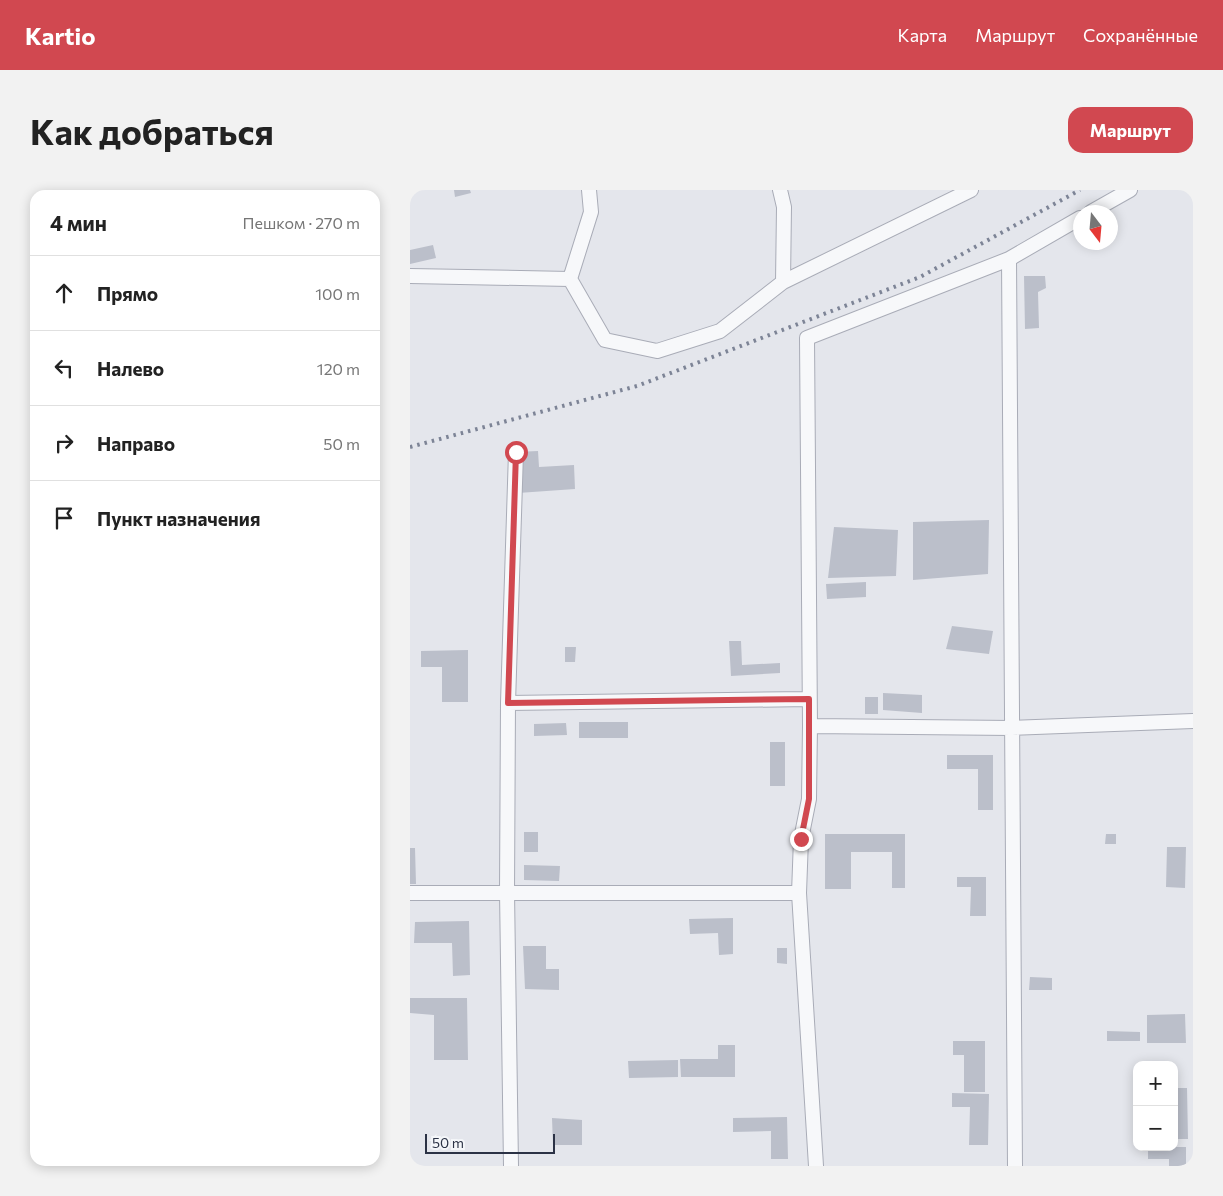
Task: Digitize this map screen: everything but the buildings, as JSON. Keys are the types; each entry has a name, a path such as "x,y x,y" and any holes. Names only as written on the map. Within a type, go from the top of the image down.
{"street":[{"path":"589,190 591,212 570,279 605,340 657,351 720,331 784,282 971,190"},
{"path":"780,190 784,207 784,282"},
{"path":"1103,205 1130,190"},
{"path":"816,1166 799,893 801,839 809,799 807,338 1009,259 1073,222"},
{"path":"1009,259 1015,1166"},
{"path":"410,276 570,279"},
{"path":"511,1166 507,892 508,703 516,452"},
{"path":"508,703 809,699"},
{"path":"810,726 1012,728 1193,720"},
{"path":"410,893 799,893"}],"railway":[{"path":"410,447 637,386 920,277 1080,190"}],"route":[{"path":"516,452 508,703 809,699 809,799 801,839"}]}
